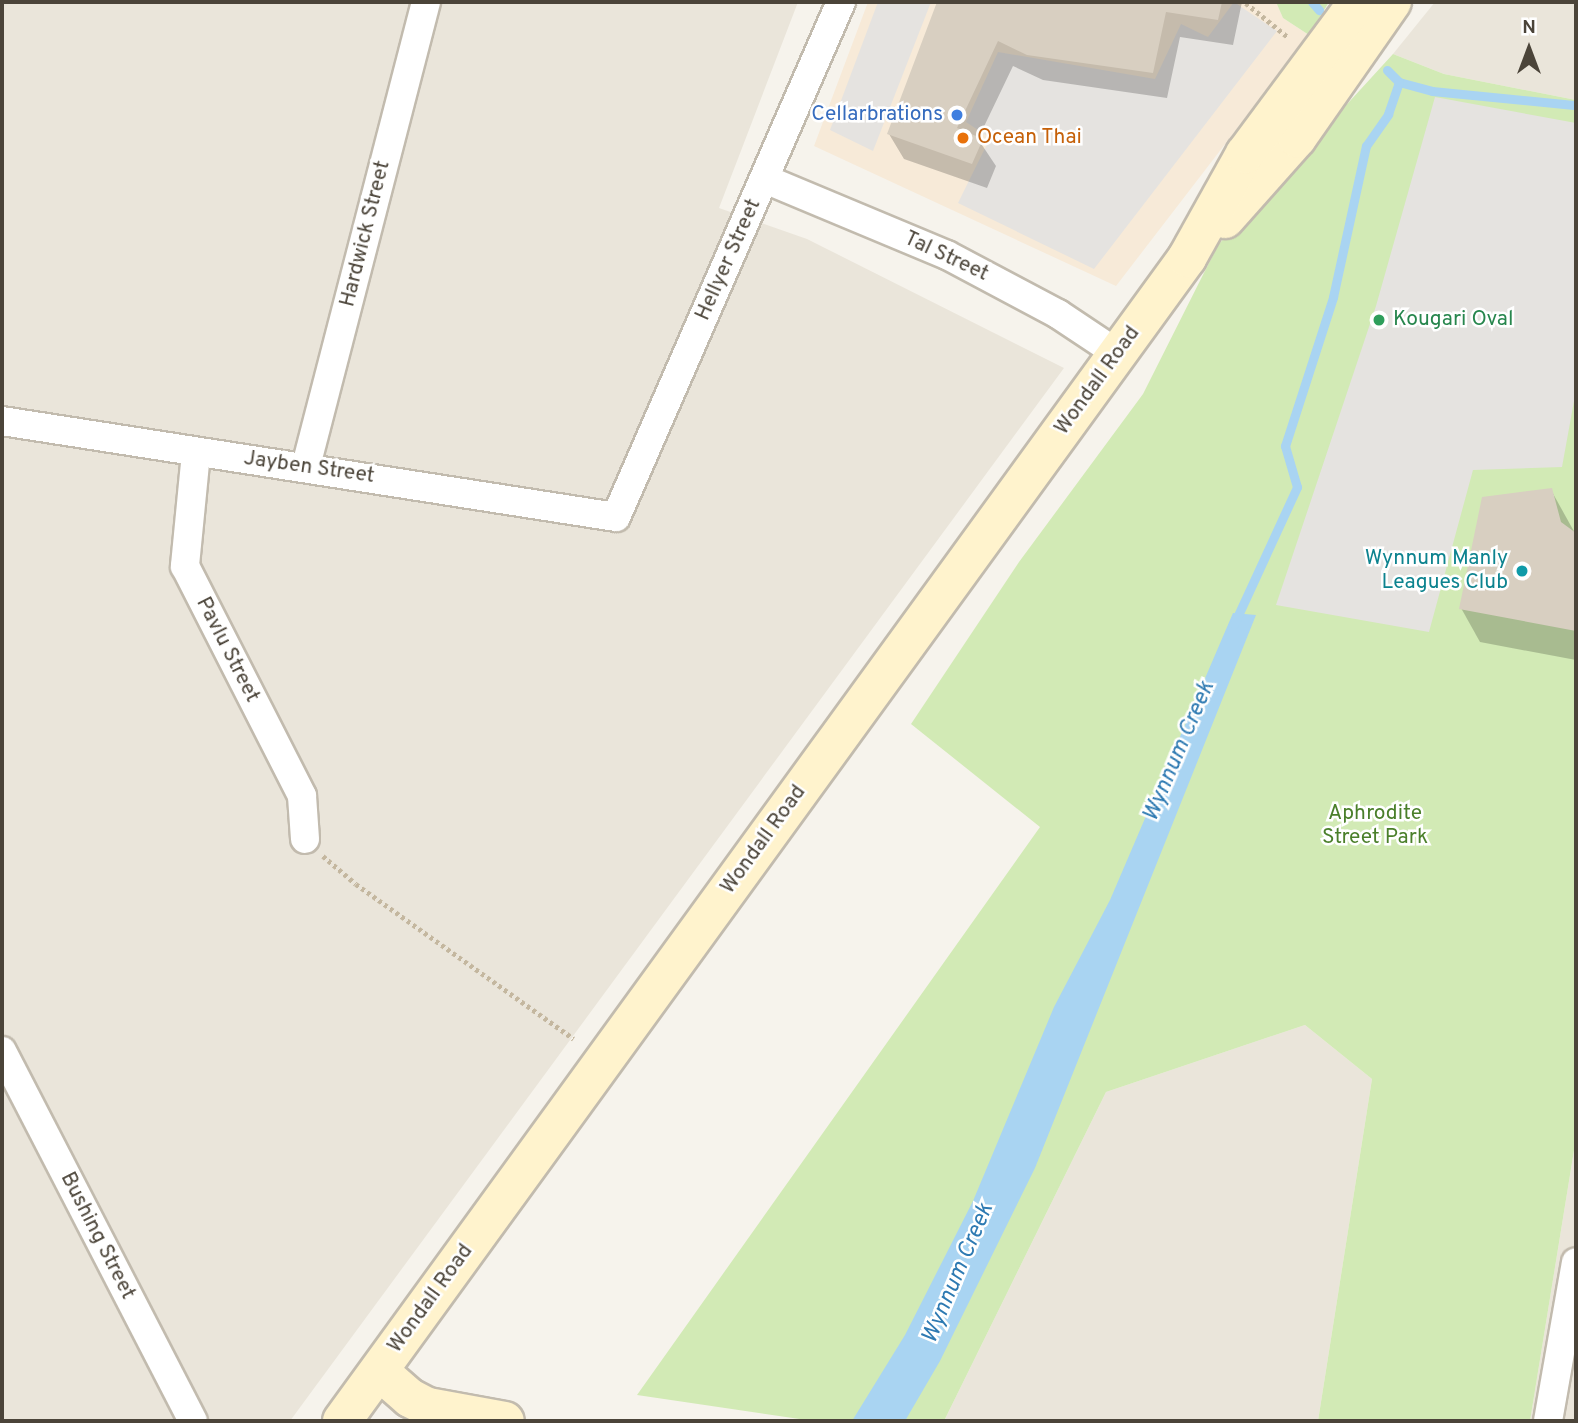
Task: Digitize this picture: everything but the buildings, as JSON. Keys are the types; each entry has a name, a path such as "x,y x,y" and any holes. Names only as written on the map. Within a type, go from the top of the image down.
{"main road":[{"name":"Wondall Road","path":"342,1421 1187,258 1245,154 1333,61 1378,7"},
{"path":"379,1371 410,1398 428,1407 505,1421"}],"street":[{"name":"Hardwick Street","path":"306,466 426,2"},
{"name":"Hellyer Street","path":"616,517 841,2"},
{"name":"Tal Street","path":"765,179 947,255 1058,314 1118,354"},
{"name":"Jayben Street","path":"2,421 196,453 306,466 616,517"},
{"name":"Pavlu Street","path":"196,453 185,566 302,796 305,839"},
{"name":"Bushing Street","path":"5,1065 193,1421"},
{"path":"1548,1421 1576,1262"}],"path":[{"path":"1246,3 1278,25"},
{"path":"305,839 356,884 574,1039"}],"shaded area":[{"path":"2,2 798,2 719,208 807,239 1064,368 290,1421 2,1421"},
{"path":"868,2 1276,2 1283,18 1309,35 1116,286 814,146"},
{"path":"878,2 931,2 873,151 830,130"},
{"path":"1234,2 1277,31 1094,269 958,203 990,138 966,122 998,52 1155,79 1181,24 1208,37"},
{"path":"1435,2 1576,2 1576,100 1444,74 1393,54"},
{"path":"1435,97 1576,123 1576,390 1562,467 1473,470 1429,632 1276,605 1376,306"},
{"path":"1305,1025 1372,1079 1318,1421 944,1421 1106,1092"},
{"path":"1576,1138 1576,1421 1530,1421"}],"green space":[{"path":"1276,2 1329,2 1309,35 1283,18"},
{"name":"Aphrodite Street Park","path":"1393,54 1444,74 1576,100 1576,1138 1530,1421 1318,1421 1372,1079 1305,1025 1106,1092 944,1421 813,1421 637,1395 1040,827 911,724 1019,562 1143,394 1218,245"}],"water":[{"path":"1233,613 1256,615 1035,1168 940,1361 905,1421 852,1421 905,1335 973,1201 1054,1007 1110,900"}],"waterway":[{"name":"Wynnum Creek","path":"1312,2 1319,10"},
{"name":"Wynnum Creek","path":"1234,624 1297,487 1285,446 1333,297 1366,146 1388,114 1399,82 1387,70"},
{"path":"1399,82 1432,91 1576,105"}],"place":[{"name":"Cellarbrations","path":"957,115"},
{"name":"Ocean Thai","path":"963,138"},
{"name":"Kougari Oval","path":"1379,320"},
{"name":"Wynnum Manly Leagues Club","path":"1522,571"}]}
